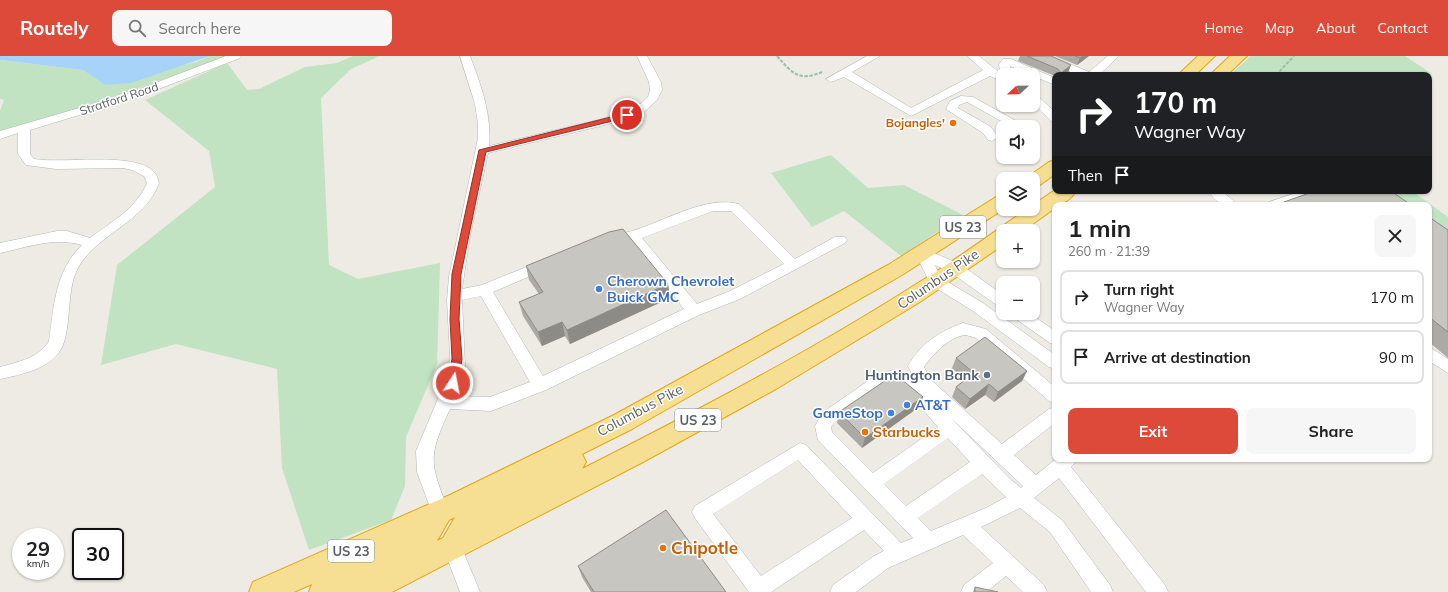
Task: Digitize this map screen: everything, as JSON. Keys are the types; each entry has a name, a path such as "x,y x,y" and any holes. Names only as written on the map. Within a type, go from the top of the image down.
{"highway":[{"path":"1189,72 1207,56"},
{"path":"1221,72 1239,56"},
{"path":"1040,176 1052,168"},
{"path":"1019,224 1063,194"},
{"name":"Columbus Pike","path":"263,592 440,512 655,404 828,308 922,253 996,205"},
{"name":"Columbus Pike","path":"363,592 571,488 790,370 894,308 996,240"},
{"path":"452,547 462,529 477,514 644,423 651,417 655,404"},
{"path":"323,592 415,543 430,530 440,512"}],"street":[{"name":"Stratford Road","path":"0,135 128,97 236,56"},
{"path":"440,512 430,483 424,458 430,435 446,402 456,373 455,296 459,257 482,150 484,121 465,56"},
{"path":"482,150 601,123 639,111 653,98 656,90 655,82 642,56"},
{"path":"829,74 844,72 875,56"},
{"path":"972,56 996,75"},
{"path":"1096,72 1114,56"},
{"path":"1005,59 1034,61 1049,70 1072,72"},
{"path":"1034,61 1049,70 1052,76"},
{"path":"844,72 911,113 990,71"},
{"path":"960,87 1019,120"},
{"path":"996,138 987,130 952,109 954,103 961,99 969,99 1008,120"},
{"path":"1040,102 1052,108"},
{"path":"931,103 996,138"},
{"path":"1040,104 1052,116"},
{"path":"0,373 38,361 53,350 57,342 66,282 70,270 77,259 92,243 146,199 151,192 152,178 149,173 142,169 120,163 56,166 30,162 24,154 24,129"},
{"path":"1219,194 1228,202"},
{"path":"1283,202 1306,194"},
{"path":"596,243 633,236 712,207 734,207 793,265"},
{"path":"0,248 57,236 67,236 92,243"},
{"path":"633,236 694,311"},
{"path":"446,402 492,404 540,385 694,311 778,274 840,240"},
{"path":"922,253 946,274 978,307 1052,360"},
{"path":"922,253 946,274 996,299"},
{"path":"455,296 485,290 561,258"},
{"path":"485,290 540,385"},
{"path":"1028,320 1052,337"},
{"path":"1035,486 925,384 916,366 927,351 942,339 963,329 982,333 1052,393"},
{"path":"1432,355 1448,367"},
{"path":"928,540 824,435 823,426 828,418 875,385 893,376 905,382 926,401 983,463 1020,499 1056,526 1103,592"},
{"path":"1001,455 1052,416"},
{"path":"872,483 950,428"},
{"path":"866,519 760,590 701,512 800,450 866,519 898,553"},
{"path":"905,517 983,463"},
{"path":"840,592 881,562 898,553 992,514 1020,499 1064,463 1158,592"},
{"path":"966,525 1037,592"},
{"path":"452,547 470,592"},
{"path":"971,592 1008,563"}],"path":[{"path":"777,56 793,74 801,78 829,74"},
{"path":"1279,72 1294,56"}],"green space":[{"path":"210,56 227,56 114,97 0,132 0,111 4,100 0,99 0,60 83,70 105,85 196,62"},
{"path":"353,56 380,56 351,69 321,98 329,265 358,279 440,263 437,364 406,437 405,486 391,520 309,550 282,468 277,369 176,344 101,365 117,265 215,187 209,151 145,100 227,63 247,90 259,89 305,67 337,63"},
{"path":"1251,56 1405,56 1429,72 1233,72"},
{"path":"831,155 868,188 904,185 963,215 901,256 844,211 812,227 771,173"},
{"path":"1386,194 1416,194 1427,202 1398,202"},
{"path":"1432,205 1448,217 1448,236 1432,225"}],"water":[{"path":"0,56 210,56 131,83 105,85 83,70 0,60"}],"building":[{"path":"1027,56 1051,56 1071,65 1062,72"},
{"path":"1307,194 1395,194 1407,202 1284,202"},
{"path":"1432,219 1448,230 1448,332 1432,319"},
{"name":"Cherown Chevrolet Buick GMC","path":"623,229 668,284 567,330 562,322 538,332 519,302 543,292 526,266 609,232"},
{"name":"Huntington Bank","path":"985,337 1027,371 998,392 989,384 970,399 956,387 974,373 956,358"},
{"path":"895,374 923,397 865,438 839,412"},
{"path":"666,510 726,592 594,592 578,566"},
{"path":"975,587 998,592 975,592"}],"place":[{"name":"Bojangles'","path":"953,123"},
{"name":"Cherown Chevrolet Buick GMC","path":"599,289"},
{"name":"Huntington Bank","path":"987,375"},
{"name":"AT&T","path":"907,405"},
{"name":"GameStop","path":"891,413"},
{"name":"Starbucks","path":"865,432"},
{"name":"Chipotle","path":"663,548"}],"route":[{"path":"453,383 456,373 457,359 454,319 455,291 459,257 482,150 601,123 627,115"}]}
